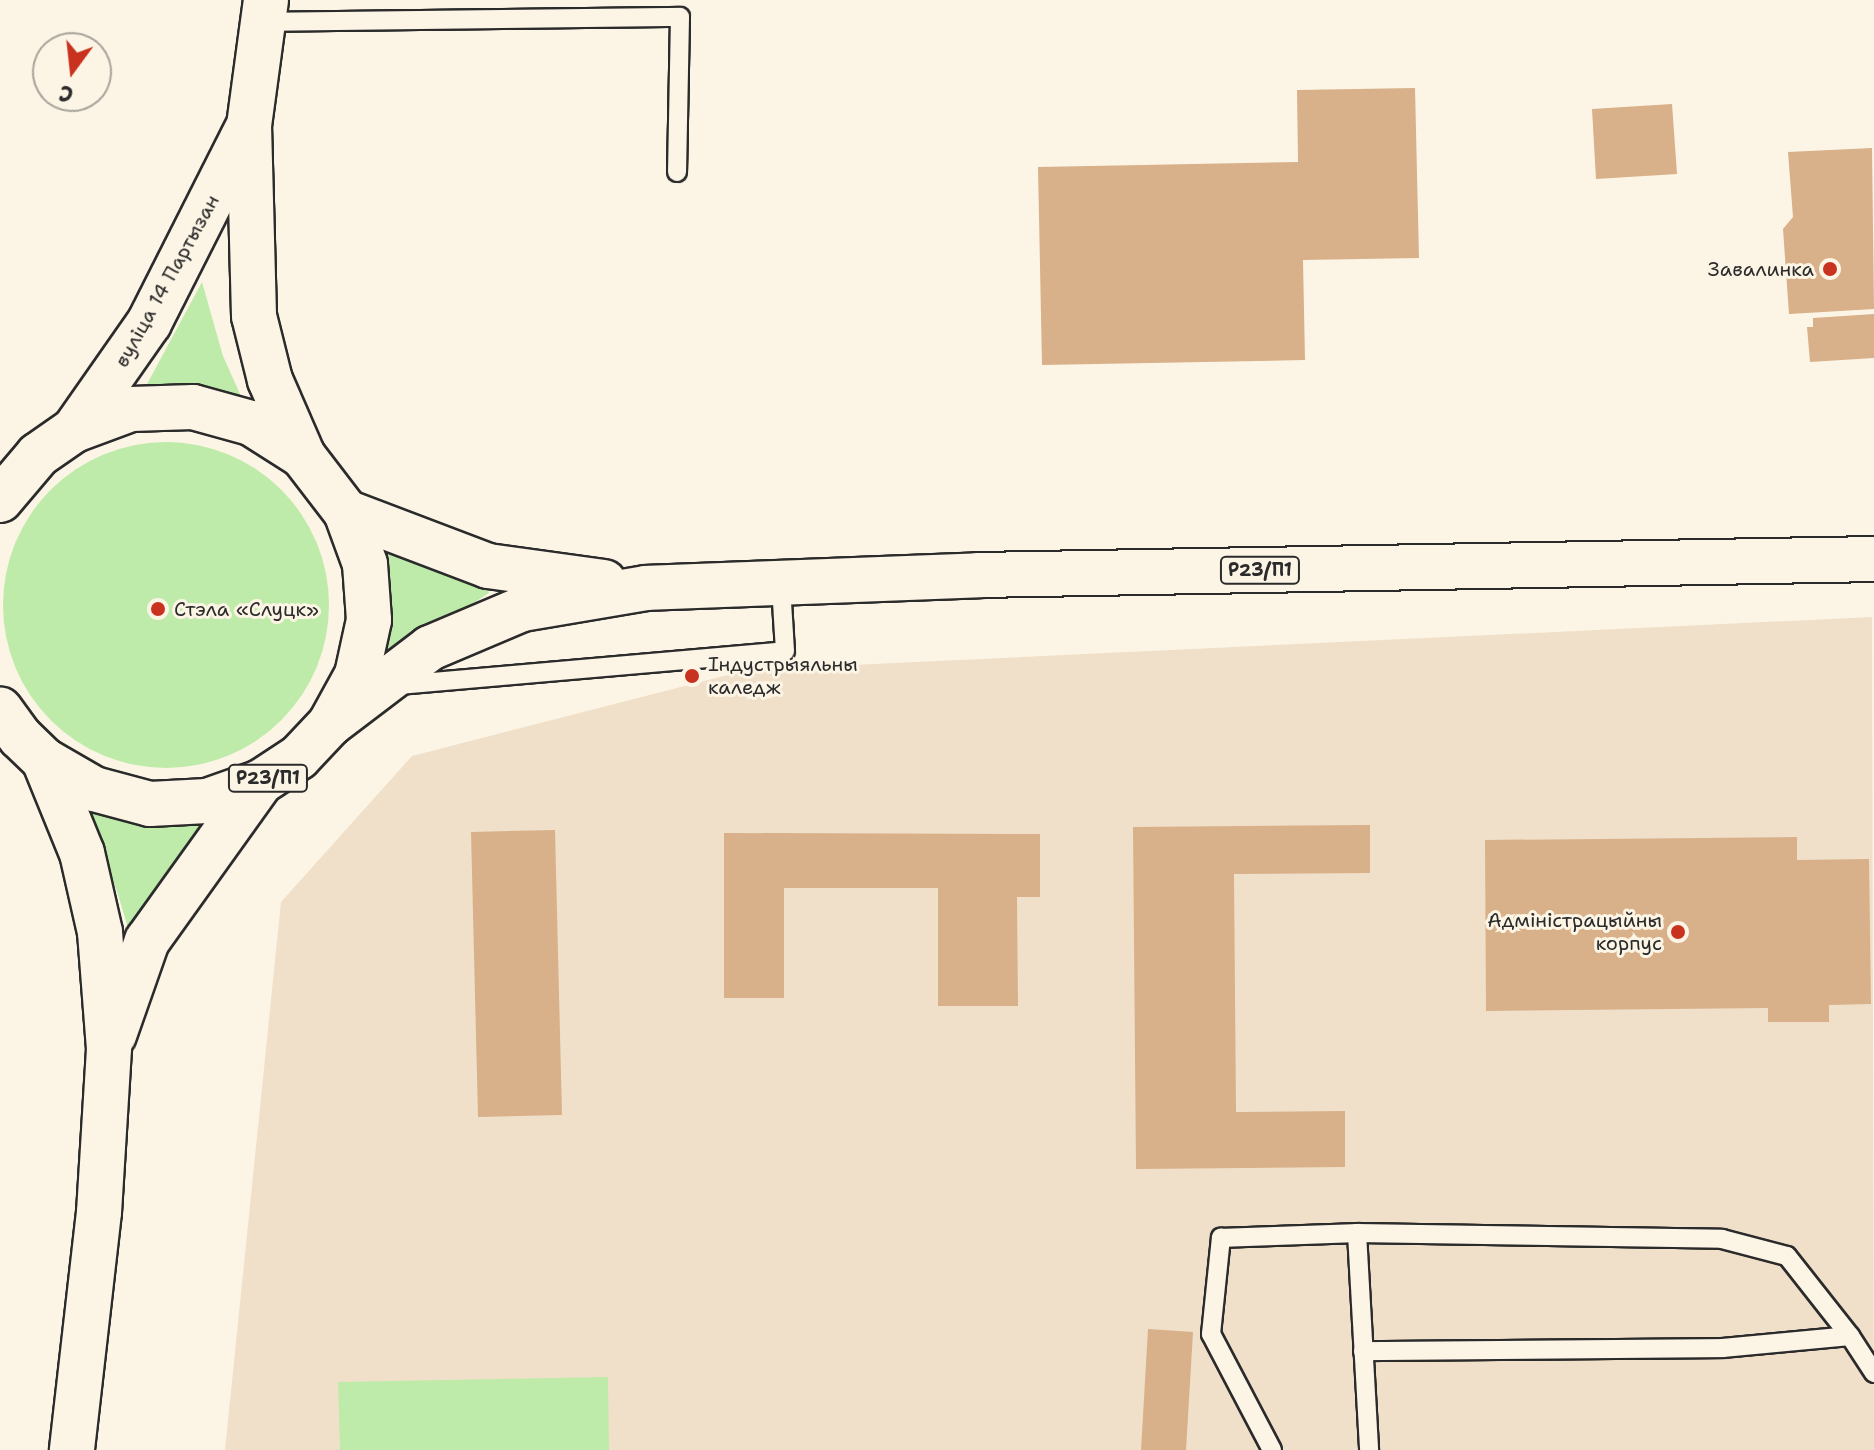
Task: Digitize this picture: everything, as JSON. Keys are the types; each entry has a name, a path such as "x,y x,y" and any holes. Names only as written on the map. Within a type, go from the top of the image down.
{"main road":[{"name":"вуліца 14 Партызан","path":"265,11 249,125 254,316 270,380 303,456"},
{"name":"вуліца 14 Партызан","path":"74,430 149,323 249,125"},
{"name":"Р23/П1","path":"0,500 19,458 74,430 131,409 193,407 251,423 303,456 346,512 365,564 369,620 357,675 330,724"},
{"name":"Р23/П1","path":"346,512 488,566 646,588"},
{"name":"Р23/П1","path":"0,710 44,760 94,789 150,804 207,801 261,782 299,757 330,724 430,648 522,609 646,588 978,575 1874,559"},
{"name":"Р23/П1","path":"44,760 82,853 100,932 109,1049 99,1212 72,1450"},
{"name":"Р23/П1","path":"109,1049 147,941 261,782"}],"lane":[{"path":"265,11 680,8 677,172"},
{"path":"380,686 785,651 781,585"},
{"path":"1357,1233 1369,1450"},
{"path":"1272,1450 1211,1334 1221,1238 1357,1233 1722,1239 1787,1256 1850,1336 1874,1373"},
{"path":"1363,1351 1723,1348 1850,1336"}],"shaded area":[{"path":"1872,617 1874,1450 225,1450 281,902 412,756 747,670"}],"green space":[{"path":"202,282 223,356 244,403 146,386"},
{"path":"166,442 198,445 243,461 281,490 310,528 326,573 329,605 326,637 310,682 281,720 243,749 198,765 166,768 134,765 89,749 51,720 22,682 6,637 3,605 6,573 22,528 51,490 89,461 134,445"},
{"path":"385,542 483,581 489,593 373,668 379,553"},
{"path":"83,805 206,816 131,938 117,891"},
{"path":"608,1377 609,1450 340,1450 338,1382"}],"building":[{"path":"1415,88 1419,258 1303,260 1305,360 1042,365 1038,167 1298,162 1297,90"},
{"path":"1672,104 1677,174 1596,179 1592,109"},
{"name":"Завалинка","path":"1872,148 1874,309 1789,314 1783,229 1793,217 1788,152"},
{"path":"1874,314 1874,358 1810,362 1807,327 1813,327 1813,318"},
{"path":"1370,825 1370,873 1234,874 1236,1112 1345,1111 1345,1167 1136,1169 1133,827"},
{"path":"555,830 562,1115 478,1117 471,832"},
{"path":"724,833 1040,834 1040,897 1017,897 1018,1006 938,1006 938,888 784,888 784,998 724,998"},
{"name":"Адміністрацыйны корпус","path":"1797,837 1797,860 1869,859 1871,1004 1829,1005 1829,1022 1768,1022 1768,1008 1486,1011 1485,840"},
{"path":"1148,1329 1193,1332 1186,1450 1141,1450"}],"place":[{"name":"Завалинка","path":"1830,269"},
{"name":"Стэла «Слуцк»","path":"158,609"},
{"name":"Індустрыяльны каледж","path":"692,676"},
{"name":"Адміністрацыйны корпус","path":"1678,932"}]}
